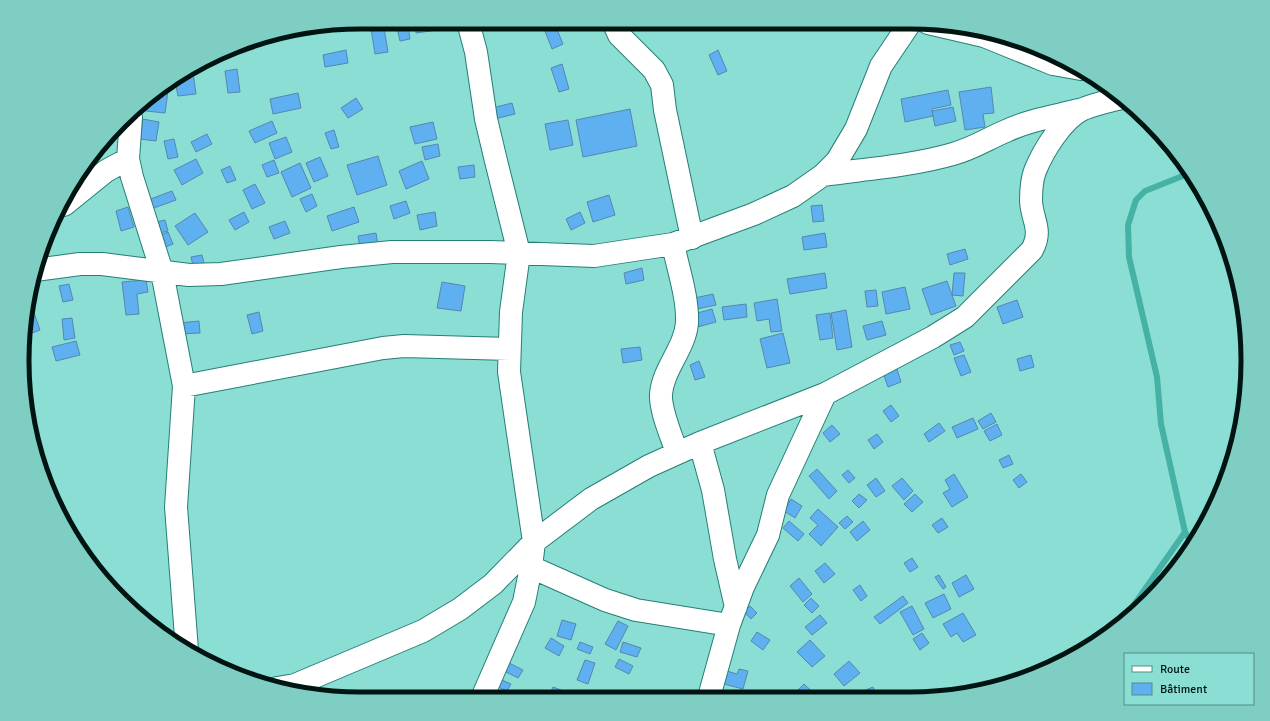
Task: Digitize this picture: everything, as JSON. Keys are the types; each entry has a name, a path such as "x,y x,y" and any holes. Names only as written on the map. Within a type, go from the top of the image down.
{"street":[{"path":"470,29 476,52 486,119 520,253 511,312 509,372 534,542 524,602 485,692"},
{"path":"616,29 619,35 654,70 662,85 682,241 687,323 684,335 664,380 661,395 663,407 677,453"},
{"path":"42,269 80,264 102,264 189,275 221,274 334,258 392,252 520,253 594,256 682,241 754,214 793,196 823,175 837,161 856,129 881,66 906,29"},
{"path":"992,39 1053,64 1060,65"},
{"path":"823,175 921,162 952,155 977,147 1006,130 1114,100"},
{"path":"293,685 423,631 460,609 494,584 534,542 591,500 648,466 700,443 825,394 932,338 965,317 1032,250 1037,241 1038,231 1031,201 1034,171 1055,136 1065,123 1083,109"},
{"path":"131,122 128,159 135,189 162,272 184,386 176,507 186,643"},
{"path":"71,200 106,171 128,159"},
{"path":"184,386 397,346 509,350"},
{"path":"710,692 733,616 768,535 781,488 825,394"},
{"path":"700,443 713,490 733,616"},
{"path":"531,567 605,600 636,610 733,616"}],"building":[{"path":"351,29 339,32 339,30"},
{"path":"371,29 384,29 388,52 375,54"},
{"path":"397,29 408,29 410,39 400,41"},
{"path":"416,29 445,29 416,33"},
{"path":"557,29 563,44 552,49 545,31"},
{"path":"346,50 348,63 325,67 323,55"},
{"path":"718,50 727,71 718,75 709,55"},
{"path":"562,64 569,89 559,92 551,68"},
{"path":"237,69 240,92 228,93 225,71"},
{"path":"193,74 196,94 178,96 176,85"},
{"path":"991,87 994,113 983,114 985,127 965,130 959,92"},
{"path":"948,90 951,105 932,109 933,116 905,122 901,99"},
{"path":"168,91 165,113 146,111 146,108"},
{"path":"298,93 301,108 273,114 270,99"},
{"path":"356,98 363,109 348,118 341,108"},
{"path":"512,103 515,114 490,120 488,109"},
{"path":"953,107 956,121 935,126 932,111"},
{"path":"630,109 637,146 583,157 576,120"},
{"path":"143,119 159,122 156,141 140,139"},
{"path":"568,120 573,145 550,150 545,124"},
{"path":"272,121 277,133 255,143 249,131"},
{"path":"433,122 437,139 415,144 410,127"},
{"path":"334,130 339,147 331,149 325,133"},
{"path":"207,134 212,144 196,152 191,142"},
{"path":"286,137 292,152 275,159 269,143"},
{"path":"174,139 178,157 168,159 164,141"},
{"path":"438,144 440,156 425,160 422,147"},
{"path":"378,156 387,185 357,195 347,165"},
{"path":"320,157 328,176 314,182 306,163"},
{"path":"196,159 203,173 182,185 174,170"},
{"path":"274,160 279,173 267,177 262,165"},
{"path":"422,161 429,179 406,189 399,171"},
{"path":"300,163 311,188 292,197 281,172"},
{"path":"474,165 475,177 460,179 458,167"},
{"path":"230,166 236,180 227,183 221,170"},
{"path":"88,173 90,176 82,181"},
{"path":"255,184 265,203 252,209 243,190"},
{"path":"172,191 176,200 151,209 148,200"},
{"path":"312,194 317,206 306,212 300,199"},
{"path":"609,195 615,215 593,222 587,202"},
{"path":"406,201 410,213 394,219 390,206"},
{"path":"822,205 824,221 813,222 811,206"},
{"path":"128,207 134,227 121,231 116,211"},
{"path":"354,207 359,222 332,231 327,216"},
{"path":"244,212 249,222 235,230 229,220"},
{"path":"435,212 437,226 420,230 417,215"},
{"path":"580,212 585,223 571,230 566,219"},
{"path":"195,213 208,232 188,245 175,226"},
{"path":"165,220 168,231 147,236 144,225"},
{"path":"285,221 290,233 274,239 269,227"},
{"path":"168,232 173,244 156,251 151,239"},
{"path":"376,233 379,251 361,254 358,236"},
{"path":"825,233 827,247 804,250 802,237"},
{"path":"965,249 968,259 950,265 947,254"},
{"path":"202,255 207,276 196,278 191,257"},
{"path":"642,268 644,280 626,284 624,273"},
{"path":"825,273 827,288 790,294 787,279"},
{"path":"954,273 965,273 963,296 952,295"},
{"path":"146,280 148,292 137,294 139,314 126,315 122,282"},
{"path":"947,281 956,306 931,315 922,289"},
{"path":"442,282 465,286 461,311 437,308"},
{"path":"69,284 73,300 63,302 59,286"},
{"path":"905,287 910,309 886,314 882,292"},
{"path":"876,290 878,306 867,307 865,291"},
{"path":"713,294 716,305 692,310 690,299"},
{"path":"777,299 782,331 771,332 769,319 757,321 754,303"},
{"path":"1017,300 1023,317 1003,324 997,307"},
{"path":"746,304 747,317 724,320 722,307"},
{"path":"712,309 716,322 694,328 690,315"},
{"path":"846,310 852,347 837,350 831,313"},
{"path":"259,312 263,331 252,334 247,315"},
{"path":"34,313 40,330 30,334 32,317"},
{"path":"830,313 833,338 820,340 816,315"},
{"path":"72,318 75,338 64,340 62,319"},
{"path":"199,321 200,333 180,334 179,323"},
{"path":"882,321 886,335 867,340 863,326"},
{"path":"783,333 790,363 767,368 760,339"},
{"path":"76,341 80,355 56,361 52,347"},
{"path":"960,342 964,351 954,355 950,345"},
{"path":"640,347 642,360 623,363 621,349"},
{"path":"964,355 971,372 961,376 954,358"},
{"path":"1031,355 1034,367 1020,371 1017,359"},
{"path":"699,361 705,377 695,380 690,365"},
{"path":"897,369 901,382 888,387 883,373"},
{"path":"891,405 899,416 891,422 883,411"},
{"path":"991,413 996,422 983,429 978,421"},
{"path":"973,418 978,429 957,438 952,427"},
{"path":"939,423 945,431 929,442 924,434"},
{"path":"997,424 1002,435 990,441 984,431"},
{"path":"832,425 840,434 830,442 823,433"},
{"path":"877,434 883,442 874,449 868,440"},
{"path":"1009,455 1013,464 1003,468 999,460"},
{"path":"817,469 837,491 829,499 809,476"},
{"path":"848,470 855,478 849,483 842,475"},
{"path":"954,474 968,497 952,507 943,493 950,489 945,480"},
{"path":"1021,474 1027,482 1019,488 1013,480"},
{"path":"876,478 885,491 876,497 867,485"},
{"path":"902,478 913,491 904,500 892,486"},
{"path":"859,494 867,500 859,508 852,501"},
{"path":"915,494 923,502 912,512 904,504"},
{"path":"791,499 802,506 795,518 784,511"},
{"path":"818,509 838,527 821,546 809,534 818,525 810,518"},
{"path":"847,516 853,522 845,529 839,523"},
{"path":"942,518 948,527 938,533 932,525"},
{"path":"789,521 804,534 798,541 783,528"},
{"path":"863,521 870,530 857,541 850,532"},
{"path":"912,558 918,567 910,572 904,563"},
{"path":"825,563 835,574 824,583 815,571"},
{"path":"939,575 946,587 943,589 935,577"},
{"path":"966,575 974,589 959,597 952,583"},
{"path":"799,578 812,594 803,602 790,586"},
{"path":"860,585 867,596 861,601 853,590"},
{"path":"944,594 951,609 933,618 925,603"},
{"path":"903,596 908,603 880,624 874,617"},
{"path":"811,598 819,606 812,613 804,605"},
{"path":"750,606 757,613 751,619 744,612"},
{"path":"912,606 924,629 913,635 900,612"},
{"path":"963,613 976,635 963,642 957,633 951,637 943,624"},
{"path":"820,615 827,623 812,635 805,627"},
{"path":"562,620 576,624 571,640 557,636"},
{"path":"618,621 628,626 616,650 605,644"},
{"path":"757,632 770,640 763,650 751,641"},
{"path":"922,633 929,643 920,650 913,639"},
{"path":"551,638 564,646 559,656 545,648"},
{"path":"810,640 825,656 812,667 797,652"},
{"path":"580,642 593,647 590,654 577,649"},
{"path":"623,642 641,648 637,657 620,652"},
{"path":"619,659 633,666 629,674 615,667"},
{"path":"585,660 595,663 588,684 577,680"},
{"path":"849,661 860,673 844,686 834,674"},
{"path":"509,663 523,670 518,678 504,671"},
{"path":"739,669 748,671 743,689 724,684 727,671 737,674"},
{"path":"502,680 511,684 507,691 498,687"},
{"path":"804,684 813,692 796,692"},
{"path":"553,687 561,690 560,692 551,692"},
{"path":"873,687 875,692 861,692"}],"waterway":[{"path":"1184,175 1145,191 1136,200 1128,225 1129,257 1157,377 1161,424 1185,532 1189,539"},
{"path":"1135,603 1185,532"}]}
